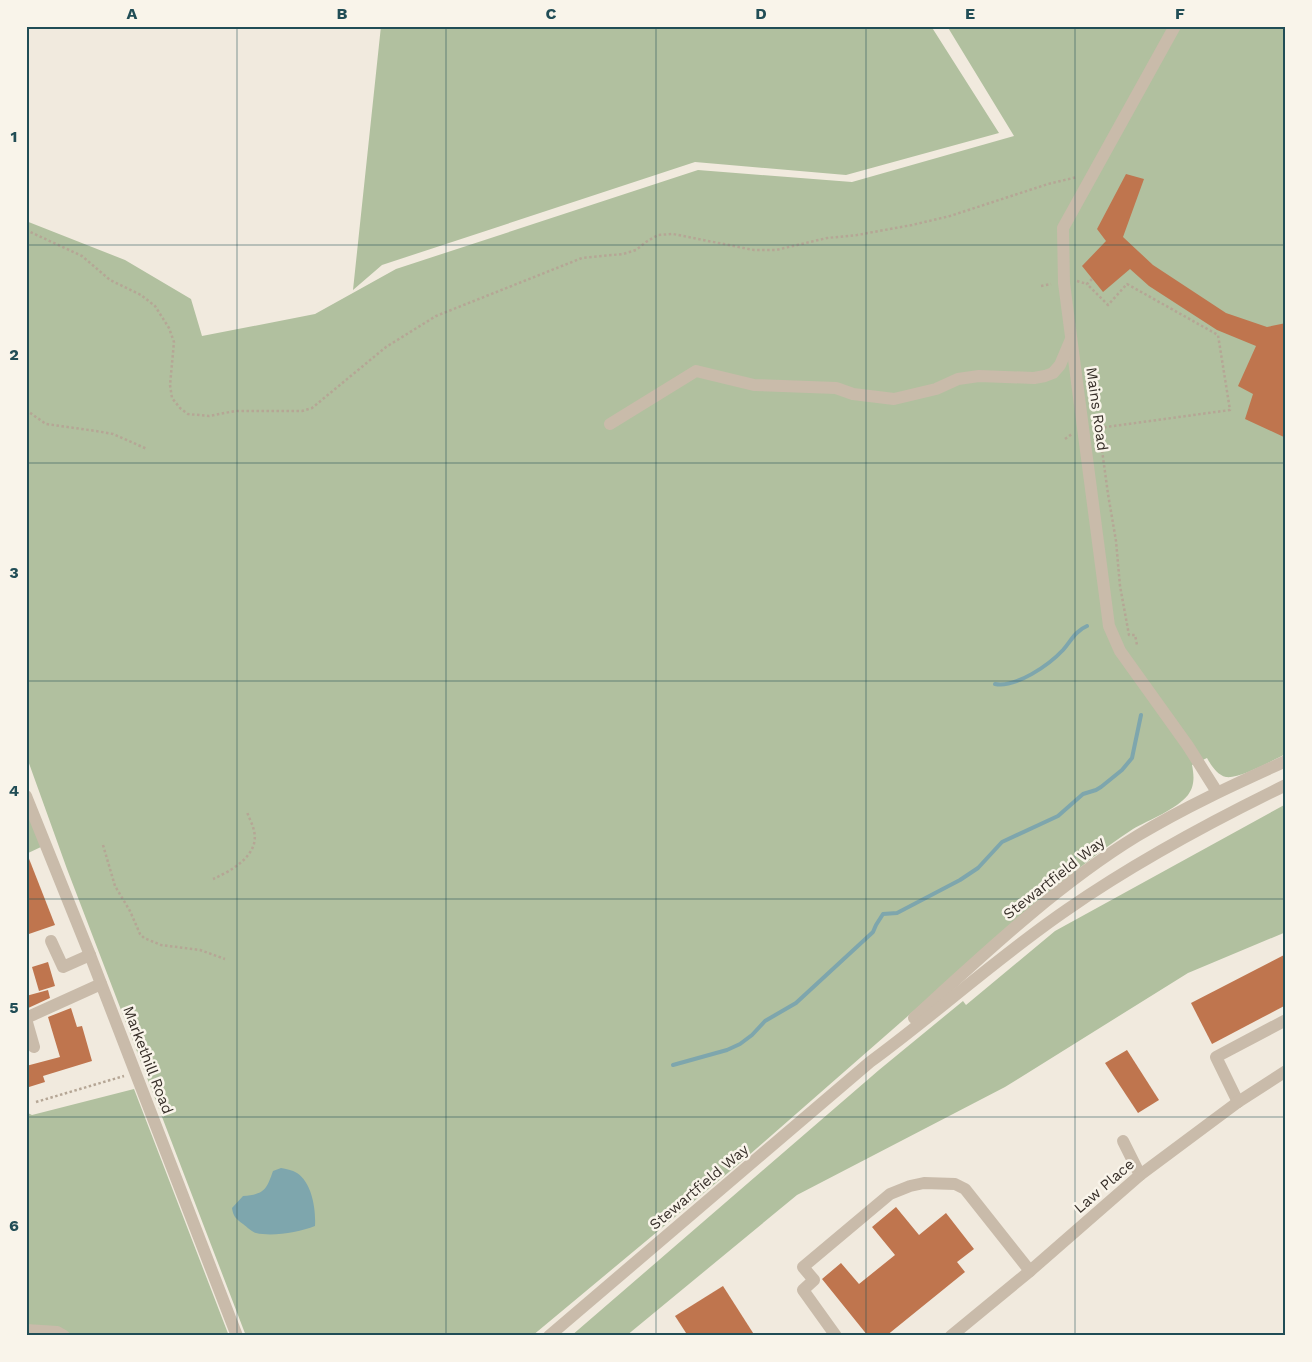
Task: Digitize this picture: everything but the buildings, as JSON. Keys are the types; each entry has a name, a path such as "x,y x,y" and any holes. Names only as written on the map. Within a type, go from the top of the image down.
{"street":[{"name":"Mains Road","path":"1175,26 1063,228 1064,283 1109,626 1120,651 1188,746 1217,792"},
{"path":"610,424 696,371 754,385 836,388 853,394 894,399 936,389 958,379 978,376 1034,378 1045,376 1053,373 1060,365 1071,340"},
{"name":"Stewartfield Way","path":"548,1336 870,1062 1008,934 1064,888 1136,837 1217,792 1286,761"},
{"name":"Stewartfield Way","path":"870,1062 915,1029 1067,909 1136,864 1188,834 1286,785"},
{"name":"Markethill Road","path":"26,796 90,955 237,1336"},
{"path":"51,941 63,967 90,955"},
{"path":"34,1047 26,1019 101,984"},
{"path":"1238,1102 1216,1057 1286,1020"},
{"name":"Law Place","path":"951,1336 1030,1271 1140,1175 1238,1102 1286,1071"},
{"path":"1123,1141 1140,1175"},
{"path":"836,1336 803,1290 814,1280 803,1267 890,1194 910,1186 938,1182 955,1184 965,1189 1030,1271"},
{"path":"26,1330 56,1332 64,1336"}],"path":[{"path":"26,230 82,256 110,280 141,295 155,306 169,328 174,342 170,385 172,398 188,414 209,416 236,411 302,411 312,408 386,347 436,316 582,258 610,256 636,250 658,236 673,234 754,250 776,250 828,238 857,235 950,216 1048,184 1093,173"},
{"path":"1092,279 1087,284 1108,305 1127,284 1218,335 1230,410 1099,428 1116,541 1120,586 1129,635 1135,635 1137,645"},
{"path":"26,410 46,424 113,434 147,449"},
{"path":"213,879 241,864 251,847 255,836 247,812"},
{"path":"103,846 114,886 144,938 161,945 200,950 225,959"},
{"path":"36,1102 135,1073"}],"green space":[{"path":"381,26 931,26 999,133 846,175 695,162 382,265 353,290"},
{"path":"947,26 1286,26 1286,754 1248,772 1232,777 1226,777 1217,772 1207,758 1192,765 1193,784 1190,792 1183,800 1170,810 1121,837 1044,897 741,1162 532,1336 246,1336 67,869 26,755 26,221 125,260 191,299 202,336 315,314 396,269 698,170 852,182 1014,136"},
{"path":"1286,804 1286,932 1188,973 1005,1087 797,1195 626,1336 571,1336 879,1070 963,1001 966,1005 1055,931"},
{"path":"26,809 41,847 26,854"},
{"path":"134,1089 229,1336 26,1336 26,1112 32,1115"}],"water":[{"path":"281,1168 297,1173 306,1183 314,1204 315,1226 278,1234 254,1232 237,1219 232,1208 243,1196 256,1194 263,1190 273,1171"}],"waterway":[{"path":"995,684 1013,682 1032,674 1063,650 1074,636 1087,626"},
{"path":"673,1065 727,1050 740,1044 752,1035 765,1021 796,1003 873,932 883,914 897,913 960,880 978,868 1002,842 1058,816 1083,794 1101,787 1122,770 1132,758 1141,715"}]}
